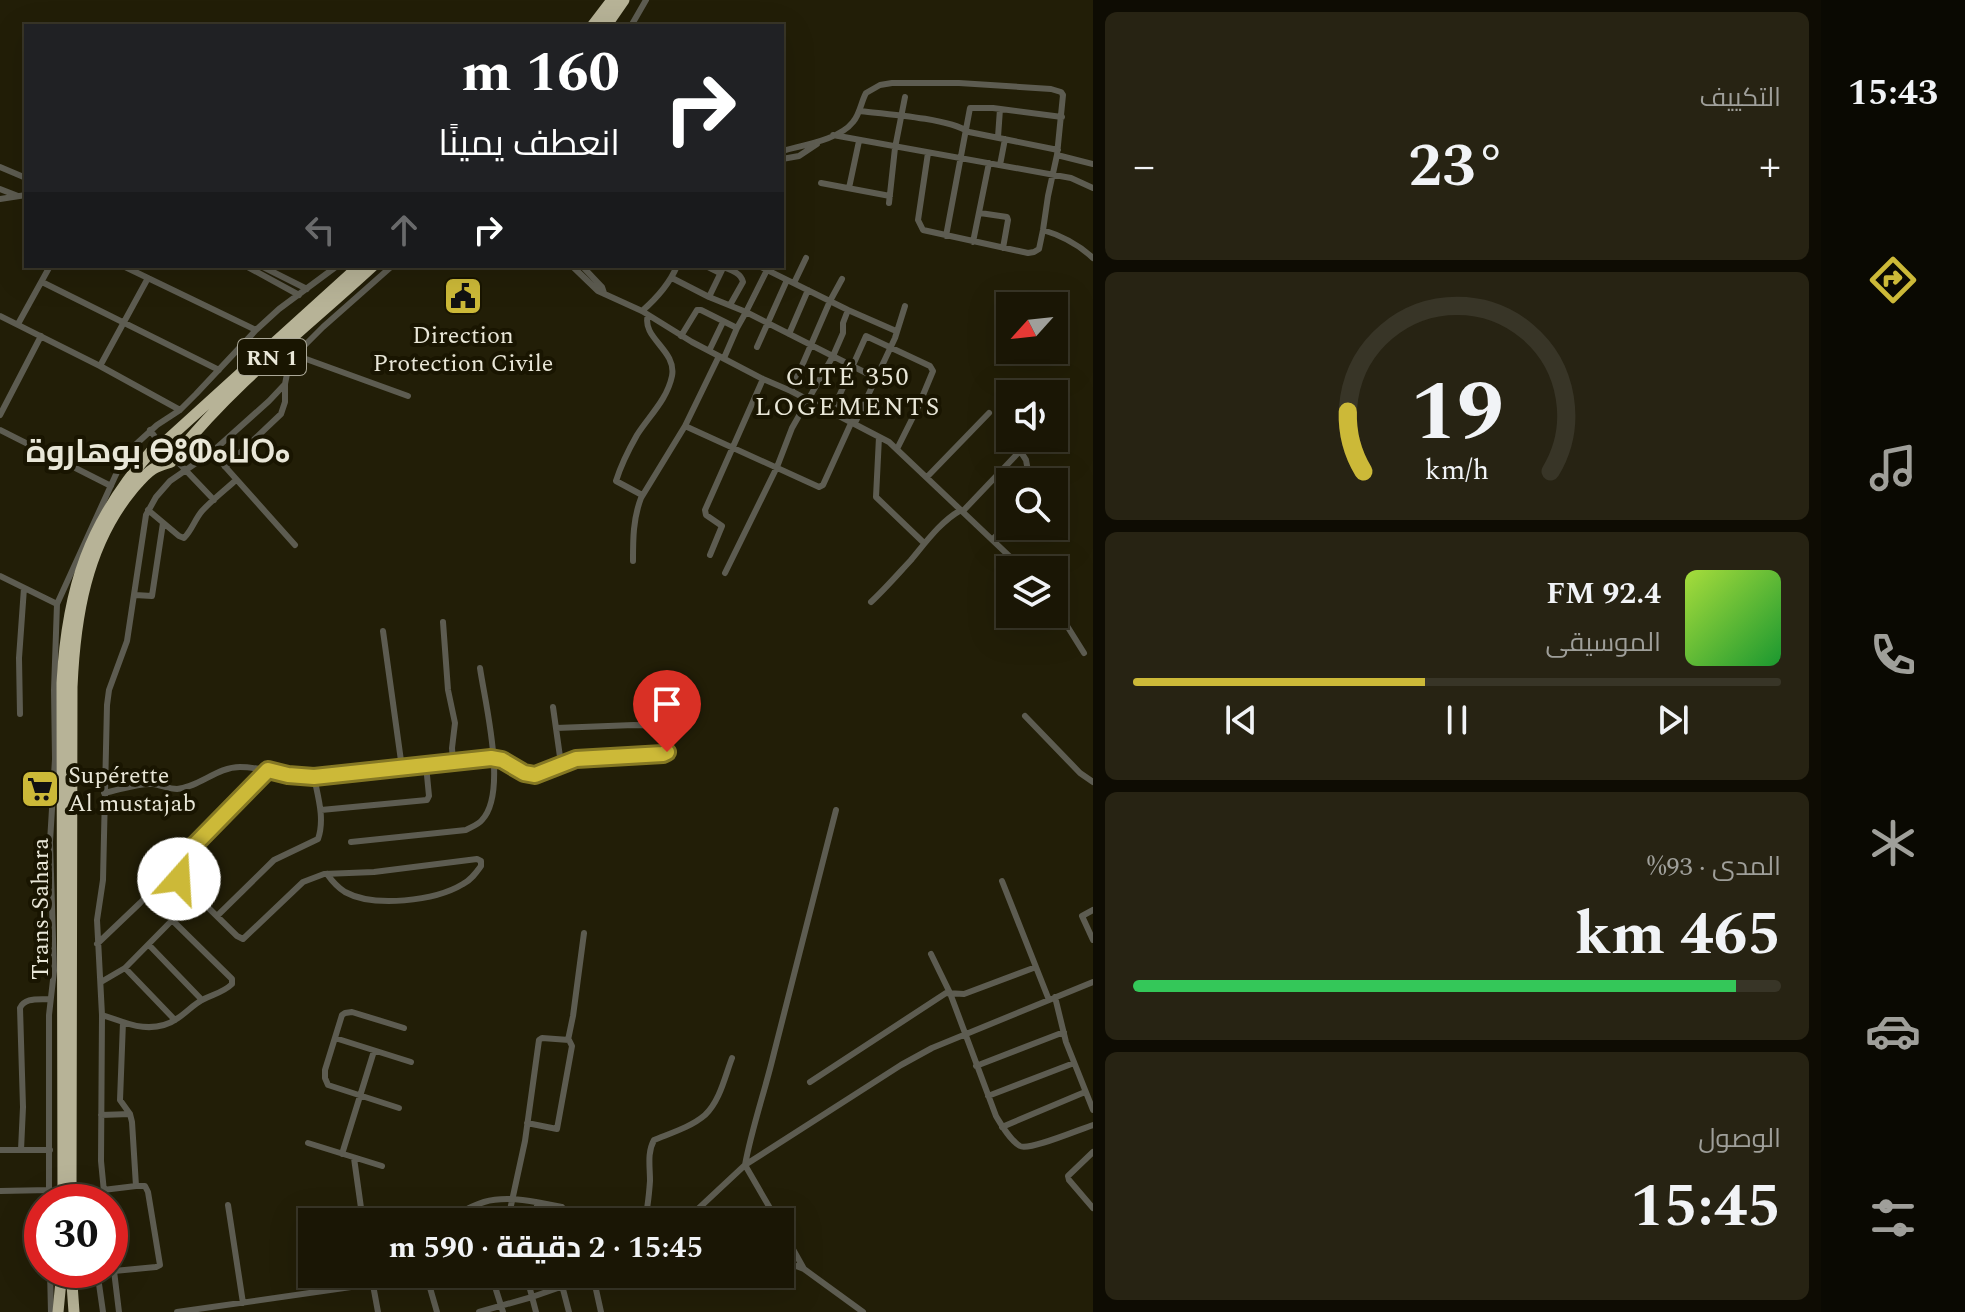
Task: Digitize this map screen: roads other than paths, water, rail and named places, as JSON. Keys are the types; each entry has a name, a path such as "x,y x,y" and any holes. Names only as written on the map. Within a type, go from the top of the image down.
{"highway":[{"path":"594,24 612,0"},
{"path":"607,24 624,0"},
{"name":"Trans-Sahara","path":"63,1184 62,683 64,646 74,589 97,530 131,473 160,443 357,268"},
{"name":"Trans-Sahara","path":"71,1184 72,687 76,627 88,576 111,520 138,483 154,468 174,458 198,426 223,401 371,268"},
{"path":"160,443 176,445 174,458 160,462 154,456 160,443"},
{"path":"58,1312 60,1288"},
{"path":"72,1288 74,1312"}],"street":[{"path":"632,24 646,0"},
{"path":"784,159 799,156 851,125 866,93 880,85 959,83 1059,91 1063,95 1057,152 1043,230 1039,249 1034,252 926,232 919,224 928,153"},
{"path":"821,183 889,200 905,97"},
{"path":"946,236 970,108 1062,117"},
{"path":"1000,109 1000,165"},
{"path":"859,111 934,121 1093,164"},
{"path":"833,135 1078,180 1093,188"},
{"path":"849,188 859,141"},
{"path":"784,151 819,142"},
{"path":"973,242 989,163"},
{"path":"0,167 24,177"},
{"path":"0,189 22,195"},
{"path":"0,199 22,195"},
{"path":"980,213 1007,217 1003,248"},
{"path":"1043,230 1064,237 1093,258"},
{"path":"757,347 790,282 806,258"},
{"path":"18,324 49,268"},
{"path":"127,268 256,330"},
{"path":"250,268 299,295"},
{"path":"265,268 307,289"},
{"path":"50,1184 50,999 54,971 50,842 55,759 57,604 118,470 134,446 150,430 180,410 256,330 334,268"},
{"path":"225,467 281,414 288,369 295,355 390,268"},
{"path":"642,495 616,481 638,433 659,406 672,378 672,364 649,330 645,313 676,268"},
{"path":"709,297 722,268 740,275 743,282 730,305"},
{"path":"763,268 896,331"},
{"path":"633,561 636,510 642,495 685,426 767,270"},
{"path":"584,272 598,291 879,437 897,449 1010,556"},
{"path":"100,366 148,278"},
{"path":"672,278 876,378"},
{"path":"791,391 842,279"},
{"path":"42,282 219,370"},
{"path":"789,334 808,290"},
{"path":"685,426 817,487 822,486 876,378 905,306"},
{"path":"681,336 697,310 737,328"},
{"path":"725,573 777,467 792,428 833,356 848,310"},
{"path":"0,316 180,410"},
{"path":"709,351 723,322"},
{"path":"0,415 41,336"},
{"path":"832,412 866,336 933,369 897,449"},
{"path":"295,355 408,396"},
{"path":"710,555 722,526 706,515 705,510 763,379"},
{"path":"103,1184 102,1015 97,920 103,880 109,690 124,653 148,510 170,481 212,452 285,384"},
{"path":"927,477 989,413"},
{"path":"0,430 111,486"},
{"path":"150,430 160,443"},
{"path":"879,437 876,497 924,543"},
{"path":"212,452 295,545"},
{"path":"871,602 924,543 953,515 962,511 1019,452"},
{"path":"174,458 214,500"},
{"path":"148,510 184,538 196,519 236,480"},
{"path":"135,595 152,596 163,523"},
{"path":"993,539 996,536"},
{"path":"0,576 57,604"},
{"path":"20,714 19,658 24,588"},
{"path":"443,622 447,684 455,723 453,762"},
{"path":"1068,627 1084,653"},
{"path":"383,631 402,768"},
{"path":"351,842 466,830 484,818 491,799 495,758 480,668"},
{"path":"553,707 561,764"},
{"path":"1025,716 1080,773 1093,782"},
{"path":"104,793 152,784 177,789 230,767 314,777 495,758 529,775 540,774 576,759 667,752 665,726 556,728"},
{"path":"321,810 427,800 426,765"},
{"path":"97,944 268,770"},
{"path":"217,916 274,860 316,841 321,810 314,777"},
{"path":"770,1208 745,1165 836,810"},
{"path":"170,870 243,939 303,882 315,876 327,874 402,869 477,859 481,861 481,866 471,879 447,892 395,901 379,902 351,895 327,874"},
{"path":"1002,881 1036,967 1052,998 1093,1110"},
{"path":"101,982 125,968 196,896"},
{"path":"1093,910 1082,916 1093,940"},
{"path":"102,1015 134,1026 160,1026 232,984 232,979 173,921"},
{"path":"527,1123 557,1129 572,1046 568,1040 584,933"},
{"path":"149,945 202,1000"},
{"path":"931,954 950,993 1002,1127 1019,1145 1031,1148 1093,1125"},
{"path":"810,1082 946,993 964,994 1036,967"},
{"path":"125,968 175,1020"},
{"path":"699,1208 745,1165 901,1065 964,1034 1093,982"},
{"path":"21,1150 20,1008 28,1000 50,999"},
{"path":"399,1108 326,1083 325,1070 342,1015 348,1012 404,1028"},
{"path":"123,1022 120,1100 130,1114 136,1186"},
{"path":"976,1066 1064,1032"},
{"path":"335,1038 411,1062"},
{"path":"510,1208 539,1040 568,1040"},
{"path":"342,1154 374,1051"},
{"path":"646,1208 651,1145 654,1140 706,1114 732,1058"},
{"path":"988,1096 1074,1063"},
{"path":"1002,1127 1085,1092"},
{"path":"102,1101 120,1100"},
{"path":"101,1115 130,1114"},
{"path":"308,1143 382,1166"},
{"path":"0,1150 50,1150"},
{"path":"1093,1152 1070,1172 1069,1180 1093,1208"},
{"path":"354,1158 361,1208"},
{"path":"1086,1158 1093,1166"},
{"path":"71,1177 74,1184"},
{"path":"128,1187 145,1186 148,1192 160,1265 128,1270"},
{"path":"0,1191 24,1191"},
{"path":"471,1207 492,1200 512,1200 563,1208"},
{"path":"536,1202 538,1208"},
{"path":"228,1205 243,1303"},
{"path":"794,1251 804,1269"},
{"path":"794,1265 804,1269 863,1312"},
{"path":"50,1288 51,1312"},
{"path":"100,1288 103,1312"},
{"path":"116,1288 119,1312"},
{"path":"177,1312 345,1288"},
{"path":"373,1288 378,1312"},
{"path":"430,1288 437,1312"},
{"path":"496,1288 502,1308"},
{"path":"530,1288 536,1312"},
{"path":"479,1312 502,1308 560,1288"},
{"path":"563,1288 569,1312"},
{"path":"597,1288 601,1312"}],"place":[{"name":"Direction Protection Civile","path":"463,296"},
{"name":"Supérette Al mustajab","path":"40,789"}],"district":[{"name":"CITÉ 350 LOGEMENTS","path":"848,391"},
{"name":"بوهاروة ⴱⵓⵀⴰⵡⵔⴰ","path":"158,451"}]}
